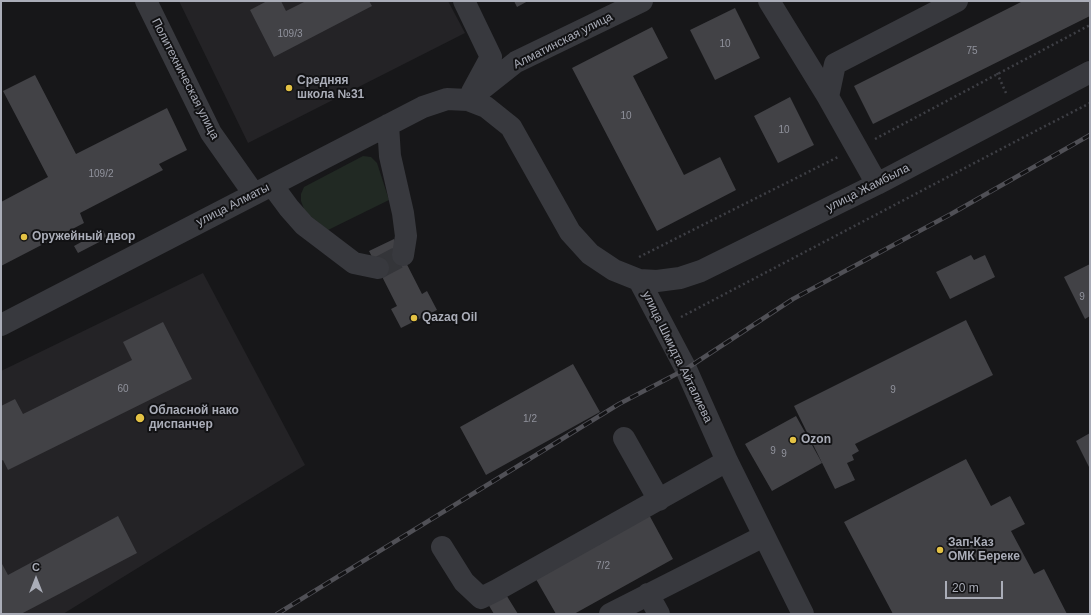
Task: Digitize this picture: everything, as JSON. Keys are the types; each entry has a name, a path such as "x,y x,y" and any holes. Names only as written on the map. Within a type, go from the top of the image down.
{"street":[{"name":"Политехническая улица","path":"146,1 211,133 263,190 289,208 304,225 354,263 378,268"},
{"path":"464,1 491,57 468,100"},
{"name":"Алматинская улица","path":"468,100 516,62 642,1"},
{"path":"769,1 828,97 877,184"},
{"path":"828,97 835,64 957,1"},
{"name":"улица Жамбыла","path":"639,280 657,281 680,278 702,271 877,184 1090,72"},
{"name":"улица Алматы","path":"1,325 423,107 447,99 468,100"},
{"name":"улица Шмидта Айталиева","path":"468,100 486,107 511,128 570,232 590,254 614,270 639,280 686,369 727,462 803,614"},
{"path":"388,125 390,156 403,213 406,236 403,255"},
{"path":"624,438 659,500"},
{"path":"442,546 464,582 481,598 727,462"},
{"path":"610,614 764,536"},
{"path":"648,594 659,614"}],"path":[{"path":"663,326 1090,103"}],"shaded area":[{"name":"Средняя школа №31","path":"179,1 448,1 465,33 248,143"},
{"path":"363,156 371,157 377,163 389,200 328,230 309,215 304,209 301,201 301,194 304,187"},
{"name":"Обласной нако диспанчер","path":"203,273 305,465 63,614 1,614 1,371"}],"building":[{"path":"267,1 281,1 286,11 306,1 369,1 372,6 274,57 250,10"},
{"path":"514,1 528,1 517,7"},
{"path":"1023,1 1090,1 1090,16 873,124 854,86"},
{"path":"735,8 760,58 715,80 690,30"},
{"path":"652,27 668,58 633,76 684,175 720,157 736,190 657,231 572,68"},
{"path":"35,75 76,154 167,108 187,150 159,164 163,170 80,213 84,223 1,266 1,202 48,177 3,91"},
{"path":"790,97 814,145 778,163 754,116"},
{"path":"103,230 107,238 78,253 74,246"},
{"path":"394,239 422,294 427,291 437,310 401,328 391,309 397,306 369,251"},
{"path":"971,255 974,260 985,255 995,277 950,299 936,272"},
{"path":"1090,264 1090,316 1085,319 1064,277"},
{"path":"966,320 993,375 855,444 859,451 852,455 854,460 847,463 855,480 835,489 794,406"},
{"path":"163,322 192,379 8,470 3,460 1,461 1,406 15,399 23,414 132,360 123,342"},
{"path":"573,364 600,412 486,475 460,427"},
{"path":"796,416 822,463 772,491 745,444"},
{"path":"1090,433 1090,469 1076,441"},
{"name":"Зап-Каз ОМК Береке","path":"966,459 991,506 1010,496 1025,524 1011,531 1034,574 1044,569 1067,614 893,614 844,522"},
{"path":"647,511 673,559 574,614 556,614 533,574"},
{"path":"118,516 137,553 21,614 1,614 1,562 8,575"},
{"path":"505,593 518,614 494,614 488,604"}],"tunnel":[{"path":"378,268 403,255"}],"railway":[{"path":"277,614 619,404 686,369 793,299 951,214 1090,135"}],"place":[{"name":"Средняя школа №31","path":"289,88"},
{"name":"Оружейный двор","path":"24,237"},
{"name":"Qazaq Oil","path":"414,318"},
{"name":"Обласной нако диспанчер","path":"140,418"},
{"name":"Ozon","path":"793,440"},
{"name":"Зап-Каз ОМК Береке","path":"940,550"}]}
